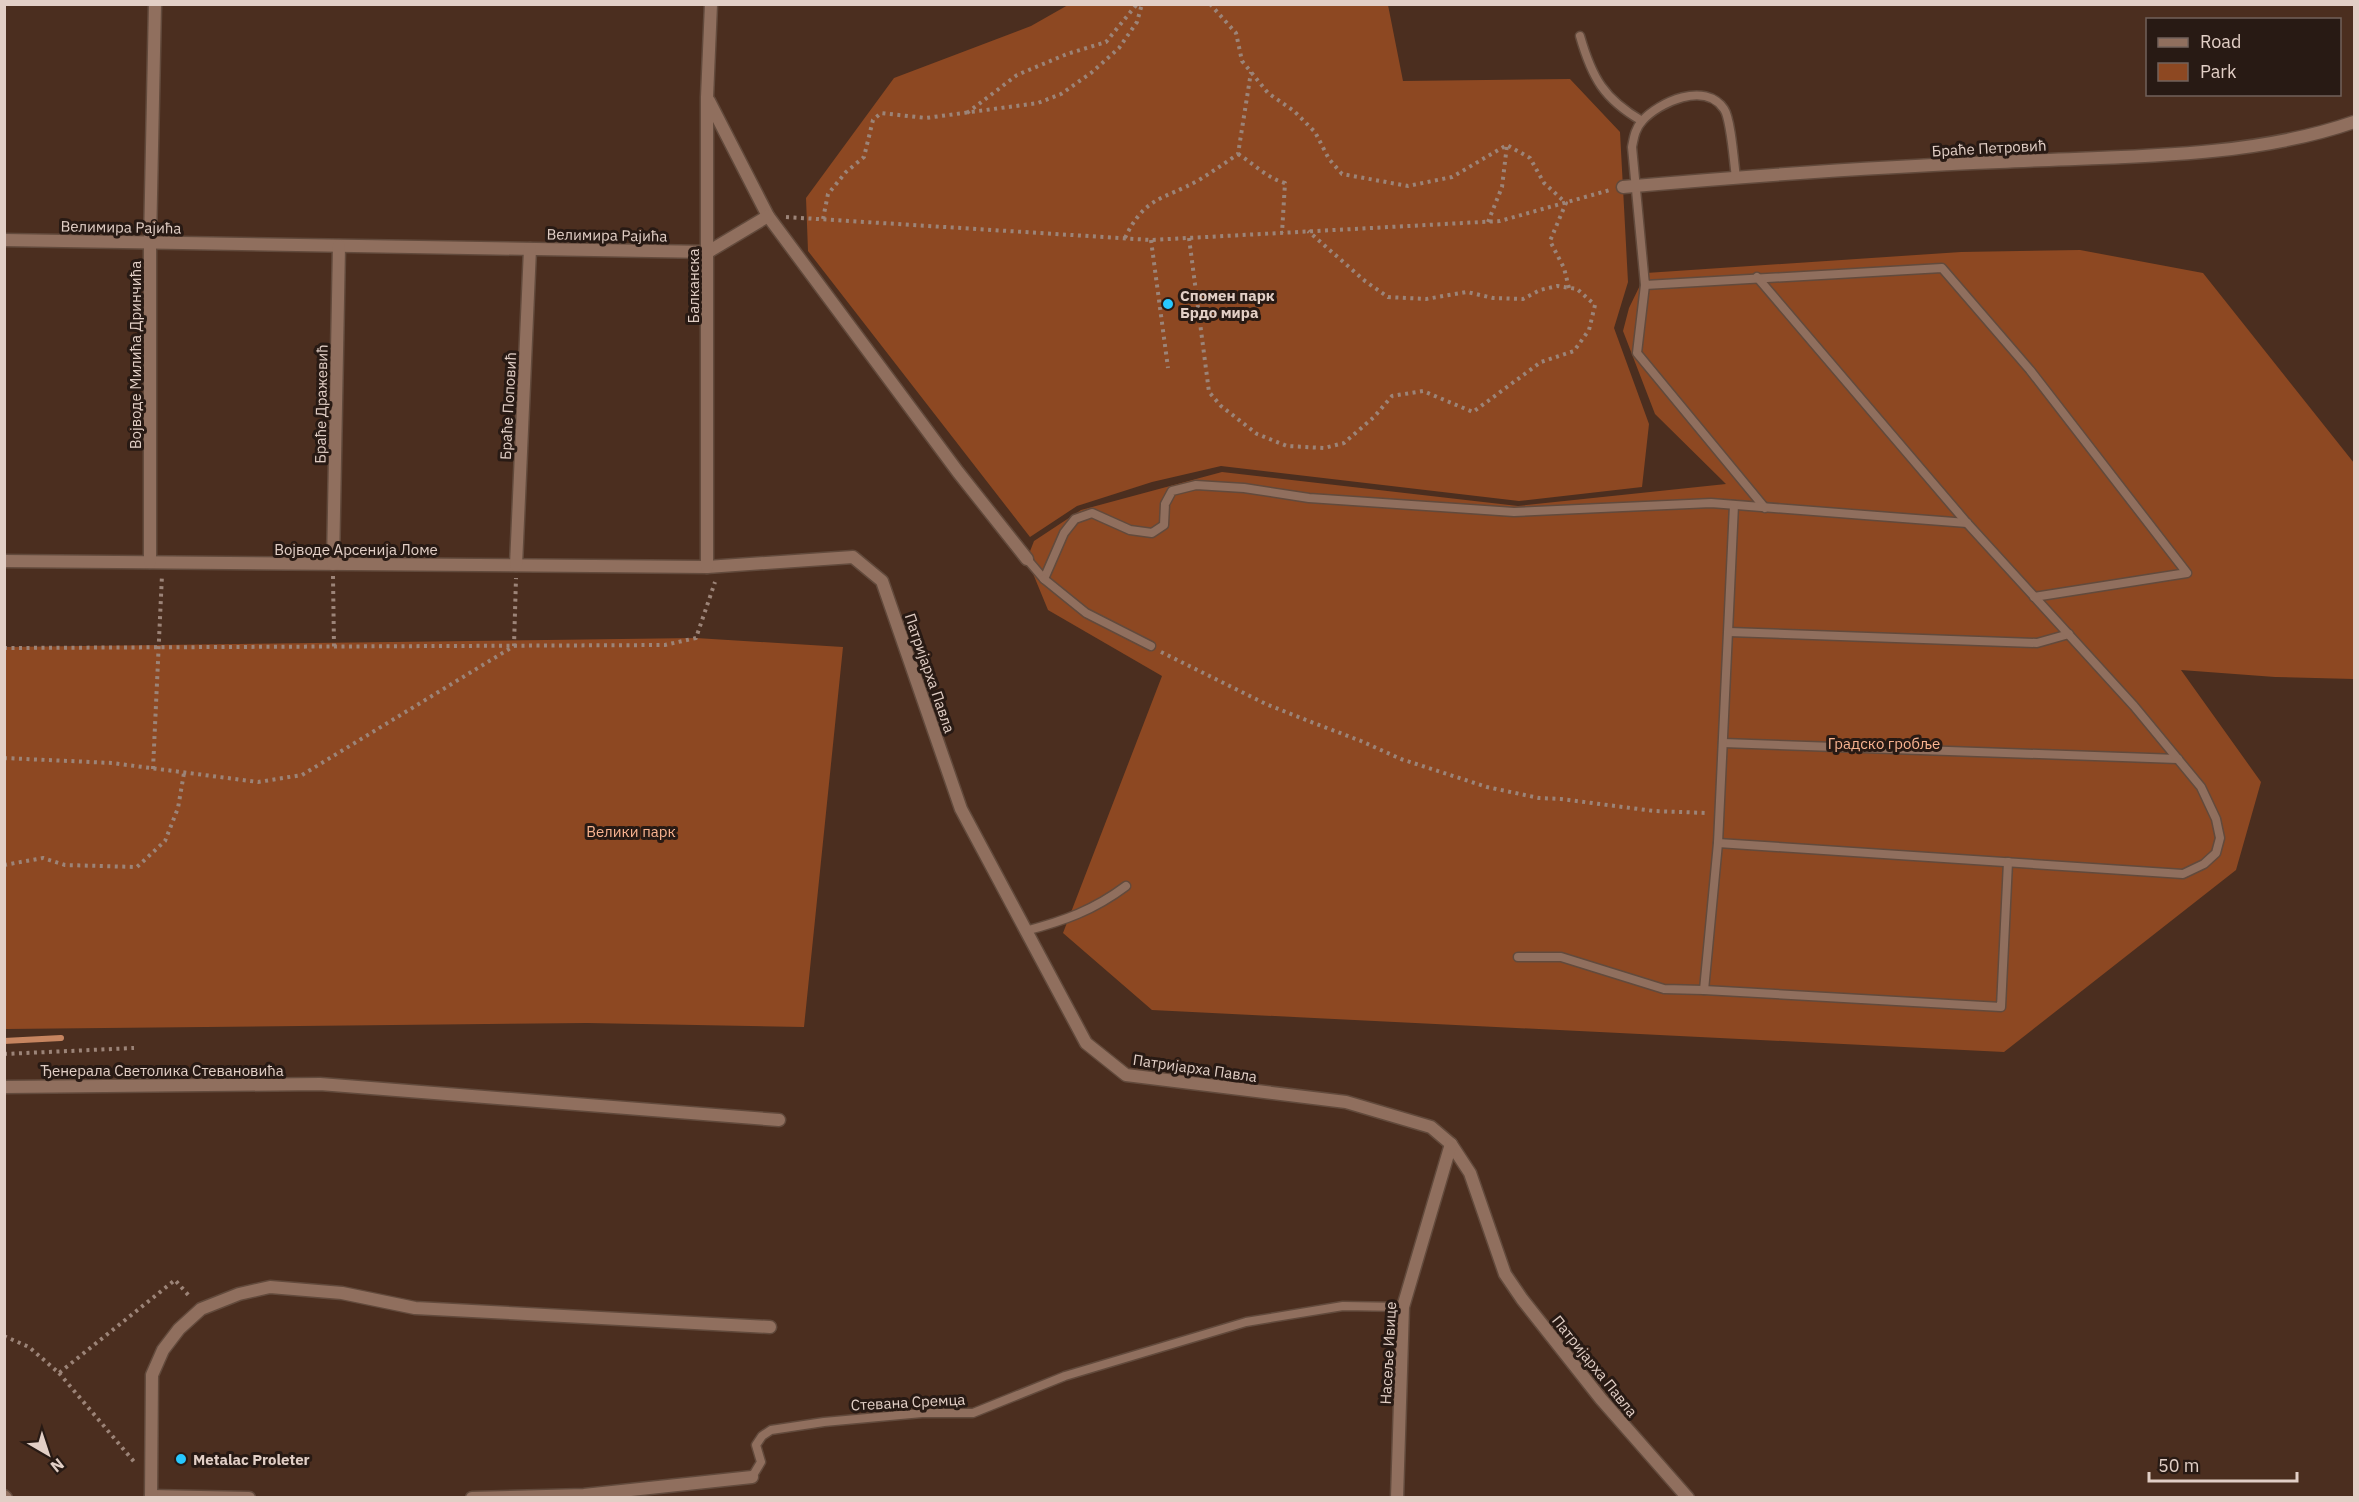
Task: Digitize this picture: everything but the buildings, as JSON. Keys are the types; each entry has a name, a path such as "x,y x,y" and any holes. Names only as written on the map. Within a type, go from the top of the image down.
{"street":[{"name":"Војводе Милића Дринчића","path":"155,4 150,242 156,562"},
{"name":"Балканска","path":"707,567 707,98 711,4"},
{"path":"707,98 768,216 958,472 1027,559"},
{"name":"Браће Петровић","path":"1629,186 1997,162 2134,156 2232,148 2284,142 2355,122"},
{"path":"708,252 768,216"},
{"name":"Велимира Рајића","path":"4,240 708,252"},
{"name":"Браће Дражевић","path":"333,564 339,246"},
{"name":"Браће Поповић","path":"516,566 530,249"},
{"name":"Патријарха Павла","path":"707,567 853,557 882,581 961,809 1086,1043 1126,1075 1346,1102 1431,1127 1451,1144 1470,1173 1505,1274 1522,1299 1601,1399 1688,1497"},
{"name":"Војводе Арсенија Ломе","path":"4,561 707,567"},
{"name":"Ђенерала Светолика Стевановића","path":"4,1086 320,1084 779,1120"},
{"name":"Насеље Ивице","path":"1397,1497 1403,1307 1451,1144"},
{"path":"249,1497 151,1497 150,1481 152,1375 163,1350 178,1329 201,1309 239,1294 270,1287 342,1293 415,1308 770,1327"},
{"name":"Стевана Сремца","path":"472,1497 584,1495 752,1477"}],"lane":[{"path":"1580,36 1588,64 1600,87 1620,109 1642,122"},
{"path":"1736,178 1727,114 1713,99 1681,98 1669,102 1649,114 1636,130 1632,147 1629,186 1646,285 1637,353 1765,508"},
{"path":"1646,285 1942,268 2030,370 2187,573 2034,597"},
{"path":"1718,843 2183,874 2204,864 2216,853 2220,838 2216,819 2201,787 2178,759 2134,706 1967,523 1757,277"},
{"path":"1044,579 1064,533 1075,519 1092,513 1130,531 1152,533 1164,525 1165,504 1172,491 1196,484 1244,488 1310,498 1514,512 1712,503 1967,523"},
{"path":"1704,990 1718,843 1734,505"},
{"path":"1027,559 1044,579 1086,613 1151,646"},
{"path":"1728,632 2037,644 2068,634"},
{"path":"1723,743 2178,759"},
{"path":"1518,957 1562,957 1664,989 2001,1007 2008,862"},
{"path":"1025,931 1059,923 1101,904 1126,886"},
{"name":"Стевана Сремца","path":"752,1477 761,1462 756,1445 762,1436 771,1430 824,1422 922,1413 973,1413 1065,1376 1246,1322 1342,1306 1403,1307"}],"path":[{"path":"968,113 1017,75 1067,54 1106,42 1140,4"},
{"path":"824,219 828,194 846,172 864,157 873,120 881,113 926,118 1038,103 1061,94 1091,73 1119,48 1137,22 1140,4"},
{"path":"1210,4 1236,33 1242,61 1268,93 1294,111 1316,132 1329,159 1342,174 1408,186 1452,177 1507,145"},
{"path":"1125,238 1134,219 1157,198 1197,181 1238,154 1251,71"},
{"path":"1507,145 1530,158 1544,183 1566,203"},
{"path":"1488,222 1502,188 1507,145"},
{"path":"1238,154 1258,166 1272,179 1285,183 1282,233"},
{"path":"768,216 1151,240 1500,221 1629,186"},
{"path":"1566,203 1550,241 1564,268 1569,288"},
{"path":"1189,238 1209,392 1221,406 1257,434 1287,446 1324,448 1344,443 1374,417 1392,396 1423,391 1473,412 1541,362 1574,351 1589,330 1595,305 1577,289 1557,286 1540,290 1523,299 1493,298 1467,292 1426,299 1388,297 1365,281 1308,231"},
{"path":"1151,240 1168,368"},
{"path":"153,769 159,647 156,562"},
{"path":"333,564 334,647"},
{"path":"514,646 516,566"},
{"path":"4,648 664,645 696,638 721,566"},
{"path":"4,758 112,763 258,782 302,776 514,646"},
{"path":"1151,646 1266,704 1401,759 1487,786 1539,798 1654,811 1719,814"},
{"path":"4,865 43,858 65,865 136,867 165,841 178,808 184,773"},
{"path":"4,1054 134,1048"},
{"path":"59,1373 176,1280 201,1309"},
{"path":"4,1336 29,1347 59,1373 150,1481"}],"green space":[{"name":"Спомен парк Брдо мира","path":"1068,5 1388,5 1403,81 1570,79 1620,132 1628,282 1614,328 1649,424 1642,487 1519,501 1221,466 1152,482 1077,506 1030,537 808,251 806,198 894,78 1031,26"},
{"name":"Градско гробље","path":"2080,250 2203,273 2354,463 2354,679 2275,677 2181,670 2261,782 2236,870 2004,1052 1152,1010 1063,933 1162,676 1048,610 1027,559 1034,541 1081,510 1222,472 1518,506 1726,484 1655,414 1623,331 1629,308 1646,273 1961,252"},
{"name":"Велики парк","path":"696,638 843,647 804,1027 587,1023 5,1029 5,647"}],"waterway":[{"path":"4,1041 61,1038"}],"place":[{"name":"Спомен парк Брдо мира","path":"1168,304"},
{"name":"Metalac Proleter","path":"181,1459"}]}
